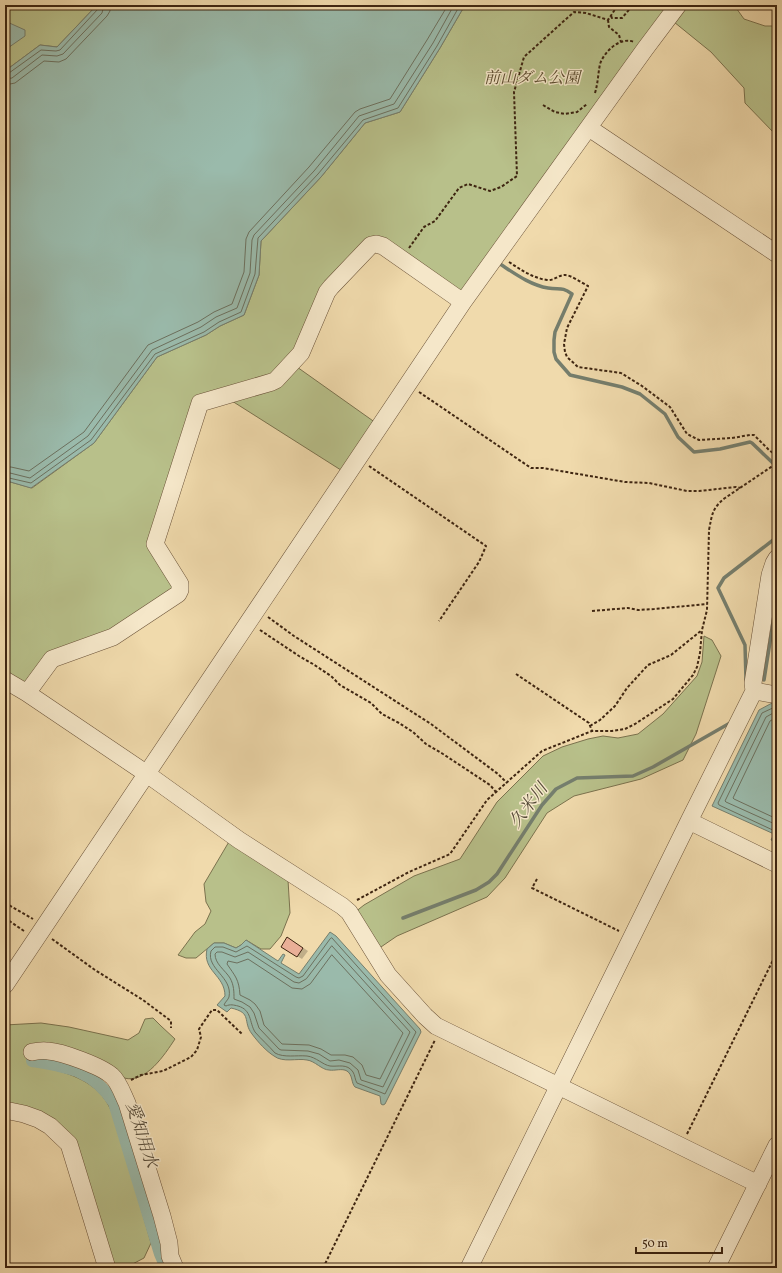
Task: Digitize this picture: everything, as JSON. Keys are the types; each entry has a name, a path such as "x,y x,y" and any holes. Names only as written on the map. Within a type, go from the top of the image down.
{"street":[{"path":"5,985 463,302 678,5"},
{"path":"589,128 777,254"},
{"path":"27,693 52,659 113,637 178,594 180,584 155,544 200,402 276,380 301,353 327,292 372,245 376,244 383,246 463,302"},
{"path":"469,1268 754,692 753,683 770,575 777,558"},
{"path":"5,680 27,693 146,774 239,840 349,912 388,975 436,1026 758,1184"},
{"path":"754,692 777,694"},
{"path":"689,821 777,864"},
{"path":"32,1052 47,1050 79,1059 113,1076 127,1103 162,1216 169,1243 170,1256 175,1268"},
{"path":"5,1110 38,1119 50,1126 68,1144 107,1268"},
{"path":"721,1266 777,1145"}],"path":[{"path":"618,5 608,20 609,27 619,35 622,42"},
{"path":"611,16 612,18 622,18 633,5"},
{"path":"401,259 424,226 434,221 459,188 468,184 490,191 501,187 517,176 514,92 524,57 574,12 586,13 608,20"},
{"path":"594,96 600,63 606,53 615,45 625,40 632,41 645,49"},
{"path":"544,105 555,112 565,114 577,112 590,101"},
{"path":"498,254 523,271 534,276 546,280 552,280 563,275 588,286 565,335 564,344 567,357 578,367 621,373 642,386 670,407 684,431 693,438 699,440 732,438 750,434 754,435 777,456"},
{"path":"408,384 531,468 542,468 625,482 649,483 687,491 736,487 740,488"},
{"path":"358,459 486,546 479,562 438,621"},
{"path":"344,908 410,872 450,854 487,800 542,751 592,731 612,731 625,728 635,724 673,699 693,675 697,667 702,630 707,610 709,530 711,518 717,504 777,463"},
{"path":"592,611 622,608 638,610 707,604"},
{"path":"253,616 307,644 431,724 498,774 506,783"},
{"path":"253,616 299,656 325,672 340,685 371,703 382,714 413,732 426,744 490,785 496,792"},
{"path":"590,726 600,720 615,706 627,688 648,665 672,655 702,630"},
{"path":"516,674 589,723 592,731"},
{"path":"537,879 532,888 632,936"},
{"path":"5,903 17,911 41,932 95,970 144,1000 171,1021 172,1028"},
{"path":"5,918 41,932"},
{"path":"682,1146 777,952"},
{"path":"119,1086 141,1075 163,1071 191,1057 197,1050 201,1037 199,1029 212,1010 216,1010 242,1034"},
{"path":"323,1268 440,1028"}],"green space":[{"path":"5,5 97,5 57,47 40,45 5,71"},
{"name":"前山ダム公園","path":"465,5 672,5 464,294 369,242 298,351 274,377 196,400 153,540 176,585 118,628 56,652 27,686 5,675 5,483 7,481 32,488 94,443 157,357 206,335 220,326 244,315 259,275 261,241 321,177 365,123 400,112"},
{"path":"686,5 734,5 744,19 765,26 777,26 777,133 774,133 745,103 744,88 711,52 674,22"},
{"path":"297,367 376,423 344,472 232,401"},
{"path":"704,636 712,640 721,656 696,734 683,760 641,779 574,796 547,813 505,878 487,897 397,936 378,949 354,913 364,905 414,876 460,859 497,802 543,756 562,747 588,739 603,736 618,738 638,734 663,714 697,676 702,662"},
{"path":"230,840 288,880 290,913 281,936 270,949 261,949 246,940 236,948 224,943 214,943 196,958 186,958 178,955 195,932 205,924 211,911 206,902 204,884"},
{"path":"153,1018 175,1039 160,1060 140,1077 132,1079 124,1078 93,1063 30,1049 32,1064 63,1072 82,1080 99,1093 106,1101 115,1117 151,1243 144,1258 125,1268 111,1268 66,1135 5,1106 5,1025 41,1023 69,1027 128,1040 139,1033 145,1019"}],"water":[{"path":"97,5 465,5 400,112 365,123 321,177 261,241 259,275 244,315 220,326 206,335 157,357 94,443 31,488 7,481 5,483 5,71 40,45 57,47"},
{"path":"5,21 25,30 25,36 5,50"},
{"path":"774,702 777,702 777,842 771,840 774,834 712,806 759,710"},
{"path":"330,932 336,936 420,1029 421,1032 385,1104 383,1105 381,1104 380,1096 355,1087 347,1071 326,1070 310,1061 282,1059 274,1056 262,1046 252,1034 245,1015 242,1012 231,1008 227,1012 217,1005 225,996 224,989 210,968 206,956 207,949 214,943 224,943 236,948 246,940 278,961 283,954 285,955 281,963 299,974"}],"building":[{"path":"287,937 303,948 297,957 281,947"}],"waterway":[{"path":"500,264 522,278 535,284 548,288 563,289 572,294 555,332 554,340 554,352 556,359 570,375 622,387 640,394 665,414 678,437 694,452 720,449 750,442 777,467"},
{"path":"746,680 745,645 718,588 724,578 777,537"},
{"name":"久米川","path":"764,680 777,598"},
{"name":"久米川","path":"403,918 476,890 489,882 497,874 542,805 556,789 577,778 633,776 653,767 730,723"},
{"name":"愛知用水","path":"32,1061 57,1065 79,1072 97,1083 114,1103 160,1254 166,1268"}]}
